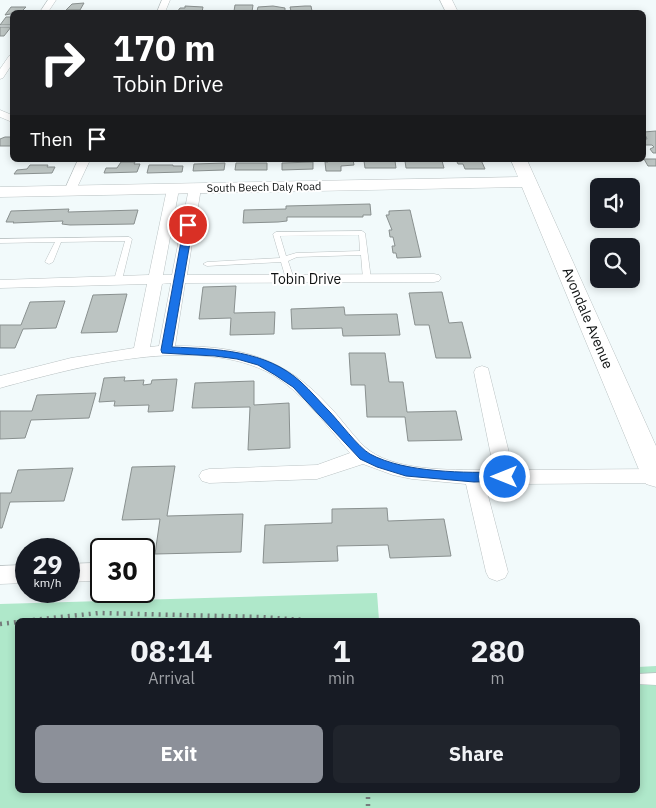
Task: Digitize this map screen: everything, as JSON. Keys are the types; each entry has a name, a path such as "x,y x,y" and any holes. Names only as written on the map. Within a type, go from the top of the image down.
{"street":[{"path":"0,76 10,61"},
{"path":"70,191 83,162"},
{"name":"Avondale Avenue","path":"520,162 656,476"},
{"name":"South Beech Daly Road","path":"0,192 529,182"},
{"path":"166,350 195,188"},
{"path":"141,351 173,189"},
{"name":"Tobin Drive","path":"0,284 118,280 434,278"},
{"path":"0,382 57,365 141,351 215,352 238,356 262,363 296,384 364,456 381,464 406,471 474,477 505,477 482,372"},
{"path":"209,476 317,472 364,456"},
{"path":"521,477 656,476"},
{"path":"474,477 496,572"},
{"path":"0,575 15,574"}],"lane":[{"path":"290,279 276,234 362,233 367,279"},
{"path":"0,241 128,239 118,280"},
{"path":"49,262 59,240"},
{"path":"207,264 284,260 296,255 364,253"},
{"path":"640,679 656,679"}],"path":[{"path":"52,618 99,613 275,618"},
{"path":"0,624 15,622"},
{"path":"368,793 368,808"}],"green space":[{"path":"377,593 379,618 15,618 15,793 640,793 640,667 656,666 656,808 0,808 0,604 90,601 90,603 155,603 155,599"}],"building":[{"path":"84,3 80,10 66,10 72,4"},
{"path":"235,5 253,5 252,10 234,10"},
{"path":"185,6 203,7 202,10 178,10 185,8"},
{"path":"273,6 285,8 285,10 257,10 258,7"},
{"path":"311,6 312,10 291,10 290,7"},
{"path":"11,7 26,7 23,10 10,10 10,14 5,15"},
{"path":"6,17 10,17 10,25 0,25"},
{"path":"0,27 10,27 4,36 0,36"},
{"path":"656,131 656,153 653,153 650,149 654,147 652,145 646,145 646,132"},
{"path":"10,137 10,146 0,146 0,139"},
{"path":"646,159 656,159 656,166 648,166"},
{"path":"121,162 140,164 137,172 104,173 106,168 117,168"},
{"path":"313,162 313,169 282,170 282,163"},
{"path":"325,162 353,162 354,165 341,166 341,171 326,171"},
{"path":"364,162 395,162 396,168 365,168"},
{"path":"405,162 442,162 444,168 406,168"},
{"path":"457,162 482,162 485,169 465,169 463,164 458,164"},
{"path":"225,163 224,170 193,171 194,164"},
{"path":"236,163 267,163 267,170 235,170"},
{"path":"30,165 55,167 52,173 14,174 17,170 27,169"},
{"path":"149,165 183,166 182,172 147,173"},
{"path":"370,204 371,215 363,215 363,217 287,217 287,221 243,223 244,210 286,209 286,206"},
{"path":"69,209 68,212 138,210 134,224 70,225 62,224 63,221 6,222 11,211"},
{"path":"410,210 421,257 397,258 396,253 393,253 392,246 395,246 393,237 390,237 389,230 392,230 386,215 389,215 389,211"},
{"path":"236,286 234,313 275,312 274,334 230,335 231,318 199,319 203,287"},
{"path":"442,292 449,323 462,322 471,358 436,358 429,325 415,325 409,293"},
{"path":"127,294 117,332 81,333 93,295"},
{"path":"65,301 56,328 23,329 15,348 0,348 0,325 21,325 30,302"},
{"path":"344,307 345,315 397,314 400,335 343,336 342,328 292,329 291,309"},
{"path":"349,353 385,353 389,382 403,382 407,412 456,411 462,440 408,441 405,417 367,417 365,385 351,385"},
{"path":"125,377 124,381 144,380 143,385 151,384 152,380 177,379 173,411 148,412 149,405 114,406 115,401 99,402 104,378"},
{"path":"254,381 254,405 289,403 290,448 248,450 250,407 192,408 195,383"},
{"path":"96,393 89,418 31,420 25,438 0,439 0,411 32,411 37,395"},
{"path":"175,466 167,516 243,514 241,552 155,554 160,519 122,520 132,467"},
{"path":"73,468 64,501 10,502 2,528 0,528 0,493 11,493 18,470"},
{"path":"387,508 388,521 444,519 451,556 390,558 388,545 337,546 338,561 263,563 265,525 332,523 332,509"}],"route":[{"path":"188,225 166,350 215,352 238,356 262,363 279,372 296,384 364,456 381,464 406,471 474,477 505,477"}]}
